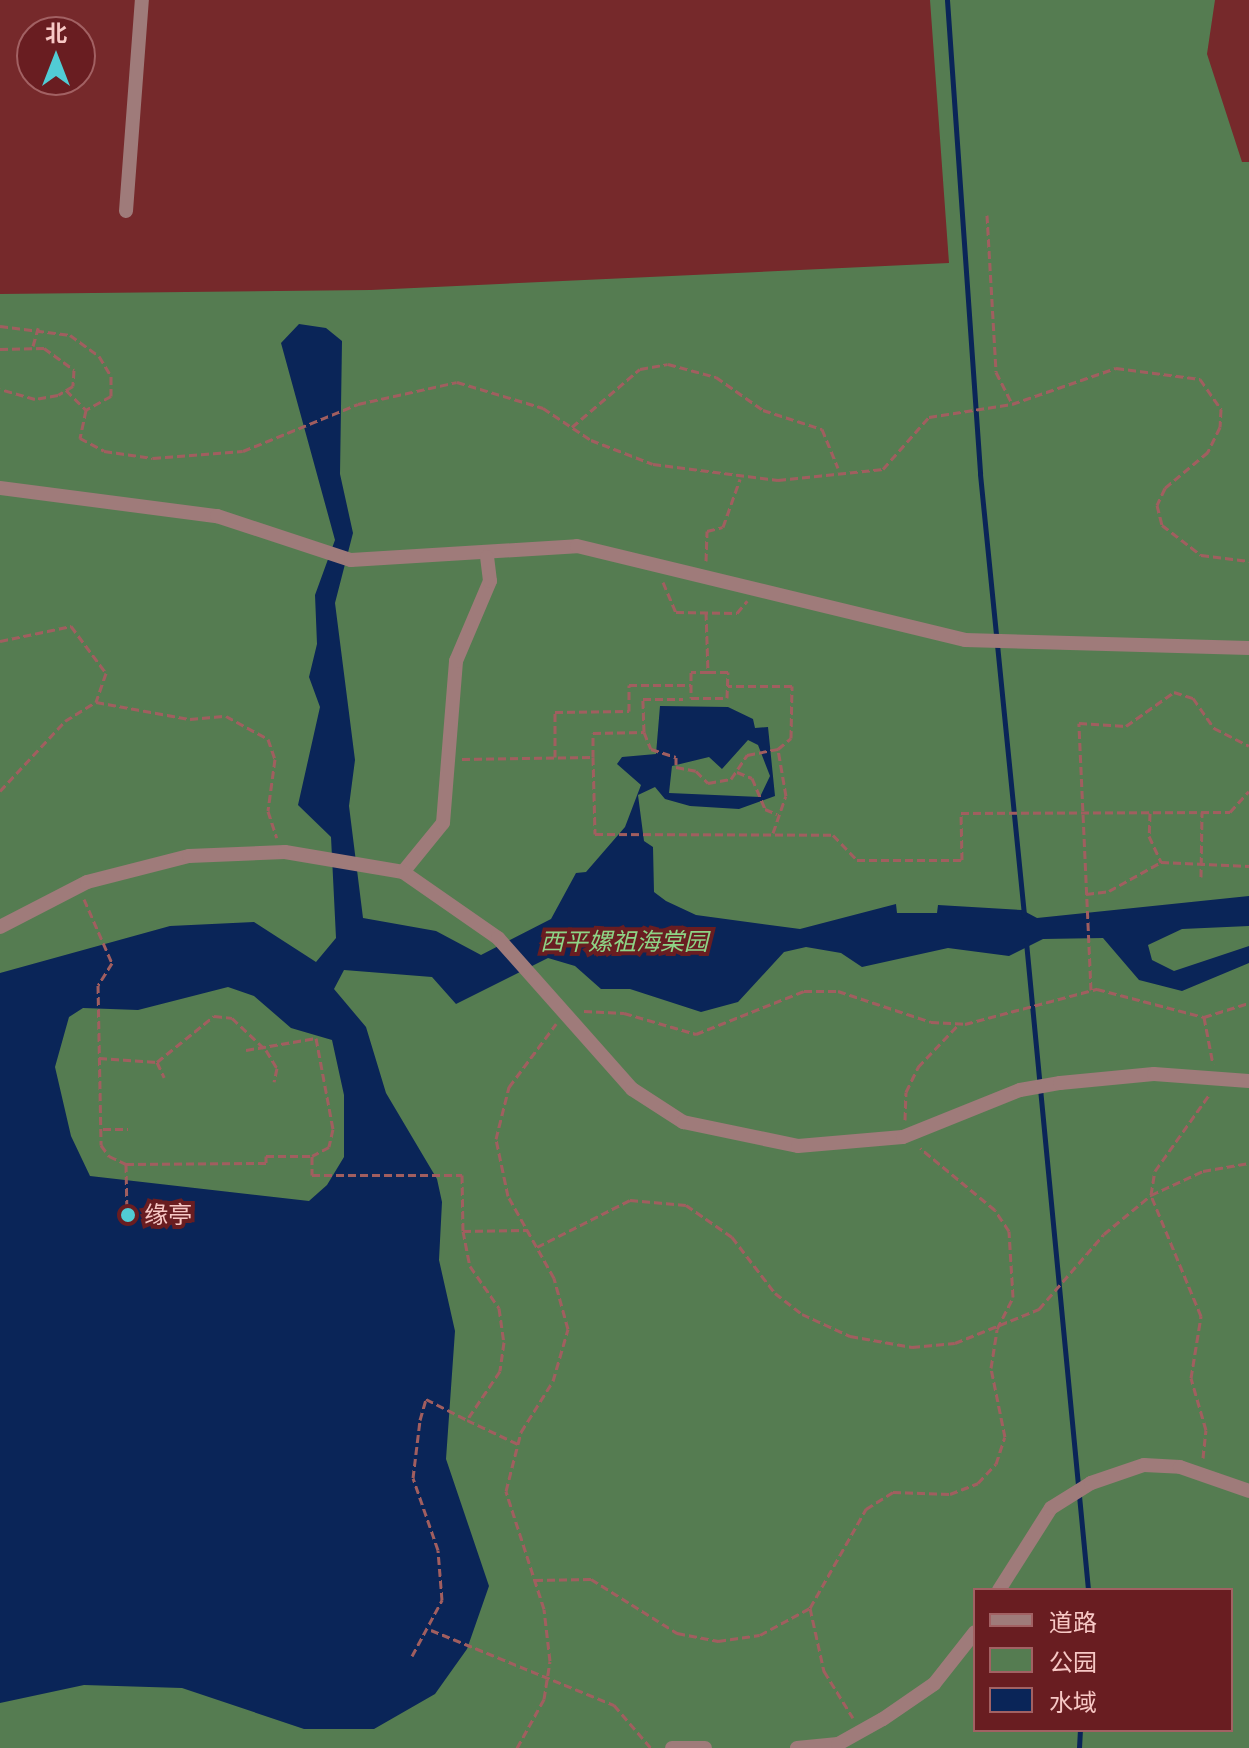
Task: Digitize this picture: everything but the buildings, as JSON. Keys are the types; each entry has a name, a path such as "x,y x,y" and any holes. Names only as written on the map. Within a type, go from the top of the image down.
{"street":[{"path":"126,211 142,0"},
{"path":"0,488 217,516 351,560 487,557 577,546 965,640 1014,646 1249,648"},
{"path":"403,872 443,823 456,661 490,581 487,557"},
{"path":"0,927 79,886 189,856 285,852 403,872 498,938 531,973 564,1016 632,1089 683,1122 798,1146 910,1134 1020,1090 1060,1083 1214,1078 1249,1081"},
{"path":"1000,1588 1067,1496 1091,1483 1144,1465 1199,1473 1249,1491"},
{"path":"797,1748 839,1746 934,1684 973,1635"},
{"path":"672,1748 705,1748"}],"path":[{"path":"987,215 996,372 1012,404"},
{"path":"0,326 38,328 70,335 105,366 111,396 86,410 80,438 104,451 153,458 243,451 345,408 457,382 543,408 572,427 653,464 740,478 838,468 883,469 909,433 954,409 1012,404 1104,370 1200,379 1221,409 1220,427 1208,452 1165,488 1157,505 1162,525 1201,555 1249,561"},
{"path":"33,346 38,328"},
{"path":"0,349 33,346 74,370 66,390"},
{"path":"572,427 640,369 668,364 716,377 763,410 822,429 838,468"},
{"path":"0,389 35,399 66,390"},
{"path":"66,390 86,410"},
{"path":"705,577 707,531 723,527 740,478"},
{"path":"656,563 676,612 737,613 756,591"},
{"path":"706,612 708,672"},
{"path":"0,641 71,626 106,673 96,702 65,721 0,791"},
{"path":"691,672 708,672 728,672 727,698 691,698 691,672"},
{"path":"555,757 555,712 629,711 629,685 691,685"},
{"path":"683,699 643,699 644,732 656,752 676,757 676,767 696,771 708,783 737,772 747,755 760,755 778,749 791,738 792,686 728,686"},
{"path":"1091,990 1085,945 1086,769 1075,746 1079,723 1126,726 1174,692 1193,698 1214,728 1249,746"},
{"path":"96,702 190,719 226,716 268,739 275,759 268,811 285,852"},
{"path":"644,732 593,733 595,834 833,835 857,860 962,860 961,813 1230,812 1249,791"},
{"path":"773,835 777,814 786,796 778,749"},
{"path":"450,759 593,757"},
{"path":"737,772 752,778 765,809 777,814"},
{"path":"1150,812 1149,836 1161,862"},
{"path":"1201,877 1202,812"},
{"path":"1086,894 1109,891 1161,862 1201,860 1249,866"},
{"path":"79,886 112,963 98,985 101,1145 126,1164 266,1163 266,1156 312,1156 329,1147 333,1129 316,1038 246,1050"},
{"path":"517,1748 546,1682 550,1661 535,1580 506,1491 518,1444 553,1381 568,1329 554,1278 508,1196 496,1139 509,1087 564,1016 595,1008 696,1034 804,991 838,991 959,1024 1013,1014 1091,990 1128,991 1204,1017 1249,1003"},
{"path":"99,1058 157,1062 214,1016 232,1018 264,1047 277,1068 274,1082"},
{"path":"1199,1473 1206,1430 1191,1378 1201,1316 1151,1195 1155,1171 1206,1105 1214,1078 1204,1017"},
{"path":"535,1580 591,1579 677,1633 718,1641 760,1635 810,1608 866,1509 893,1492 950,1494 978,1483 996,1464 1005,1437 991,1368 997,1329 1013,1297 1009,1231 995,1210 926,1157 910,1134 906,1092 918,1067 959,1024"},
{"path":"157,1062 164,1077"},
{"path":"103,1129 128,1129"},
{"path":"312,1156 312,1175 462,1175 463,1231 470,1266 499,1308 504,1342 500,1371 467,1420"},
{"path":"537,1247 601,1209 656,1198 707,1213 775,1293 850,1336 912,1347 997,1329 1039,1309 1076,1271 1104,1234 1151,1195 1203,1171 1249,1163"},
{"path":"126,1164 127,1216"},
{"path":"463,1231 527,1230"},
{"path":"412,1656 431,1630 442,1574 418,1501 414,1452 426,1399 518,1444"},
{"path":"810,1608 824,1671 862,1731"},
{"path":"431,1630 546,1682 614,1705 651,1748"}],"green space":[{"name":"西平嫘祖海棠园","path":"930,0 1215,0 1207,54 1242,162 1249,162 1249,1748 0,1748 0,294 371,290 949,263"}],"water":[{"path":"299,324 326,328 342,341 340,474 353,533 335,603 355,760 349,806 363,918 436,931 481,955 551,919 576,873 586,872 625,827 641,785 617,764 622,757 656,754 660,706 728,707 753,719 755,728 768,727 775,796 739,809 690,806 665,799 655,787 638,795 644,841 653,847 654,892 696,915 800,929 896,904 897,913 937,913 938,905 1022,910 1037,918 1249,896 1249,926 1182,929 1148,945 1152,960 1174,971 1249,946 1249,963 1182,991 1139,980 1103,938 1043,939 1009,956 948,948 862,967 841,953 806,947 784,952 738,1002 701,1012 630,989 601,989 575,966 548,958 456,1004 432,977 344,970 334,989 366,1027 386,1093 437,1179 442,1202 439,1260 455,1331 446,1459 489,1586 467,1649 435,1694 374,1729 304,1729 182,1688 84,1685 0,1703 0,973 170,926 254,922 316,962 336,938 331,837 298,805 320,707 309,677 317,644 315,595 335,540 281,343","holes":["748,740 758,745 770,776 760,797 669,793 672,766 709,757 722,769","228,987 254,996 291,1028 332,1040 344,1095 344,1157 327,1185 309,1201 90,1176 71,1136 55,1067 69,1017 83,1008 138,1010"]}],"waterway":[{"path":"947,0 980,474 1024,916"},
{"path":"1026,942 1088,1588"},
{"path":"1079,1748 1080,1732"}],"place":[{"name":"缘亭","path":"128,1215"}]}
